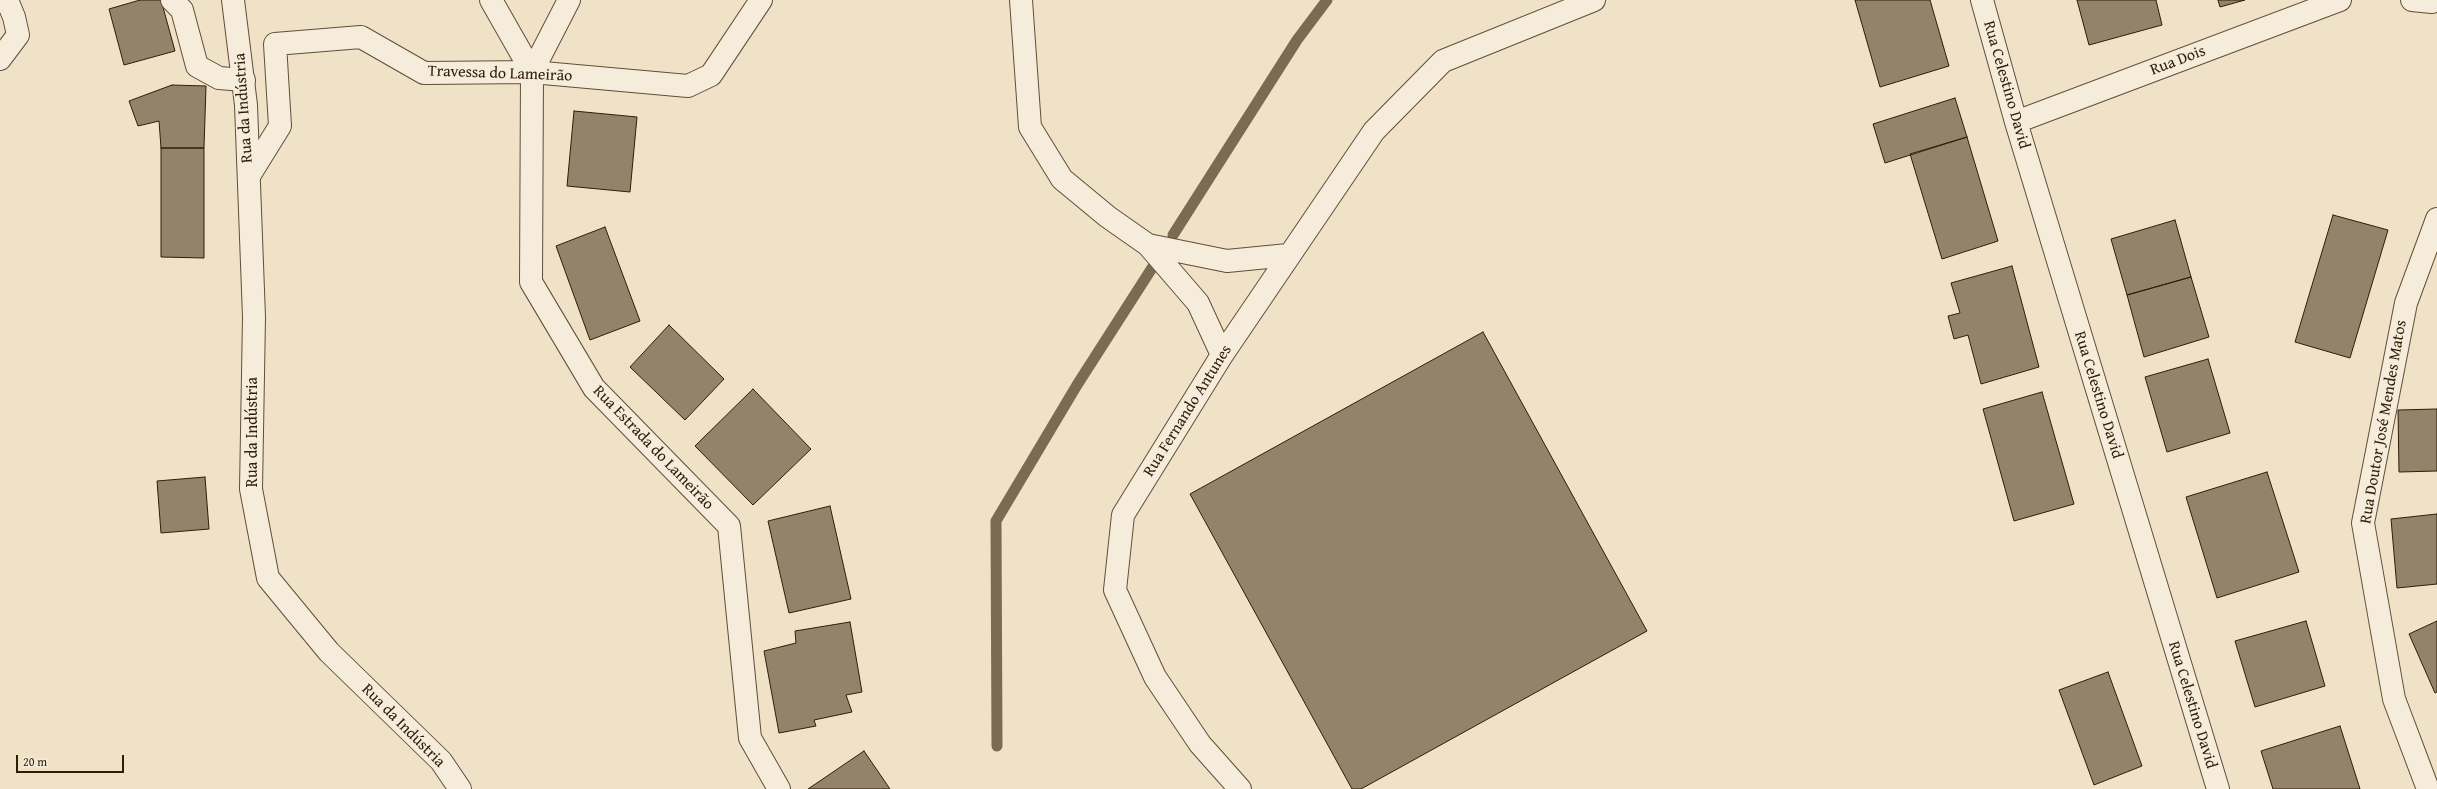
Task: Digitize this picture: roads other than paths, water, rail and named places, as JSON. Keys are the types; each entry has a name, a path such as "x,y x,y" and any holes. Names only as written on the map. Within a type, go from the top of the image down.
{"street":[{"path":"0,59 18,35 14,17 7,0"},
{"path":"172,0 182,10 197,66 219,78 244,80"},
{"name":"Rua da Indústria","path":"234,0 244,80 254,316 251,488 268,578 329,652 441,761 460,789"},
{"name":"Rua Estrada do Lameirão","path":"491,0 532,72 531,282 594,388 729,526 750,738 779,789"},
{"path":"532,72 569,0"},
{"name":"Travessa do Lameirão","path":"249,176 280,126 275,44 361,36 424,73 532,72 688,86 711,75 761,0"},
{"path":"1021,0 1030,127 1062,180 1108,217 1148,246 1198,303 1222,355"},
{"name":"Rua Fernando Antunes","path":"1240,789 1200,744 1155,677 1115,590 1124,515 1222,355 1288,255 1374,131 1443,61 1594,0"},
{"name":"Rua Celestino David","path":"1982,0 2016,122 2218,789"},
{"name":"Rua Dois","path":"2016,122 2340,0"},
{"name":"Rua Doutor José Mendes Matos","path":"2428,789 2394,699 2363,523 2406,303 2437,219"},
{"path":"1148,246 1227,261 1288,255"}],"waterway":[{"path":"1173,235 1297,40 1327,0"},
{"path":"997,746 996,521 1077,385 1152,268"}]}
